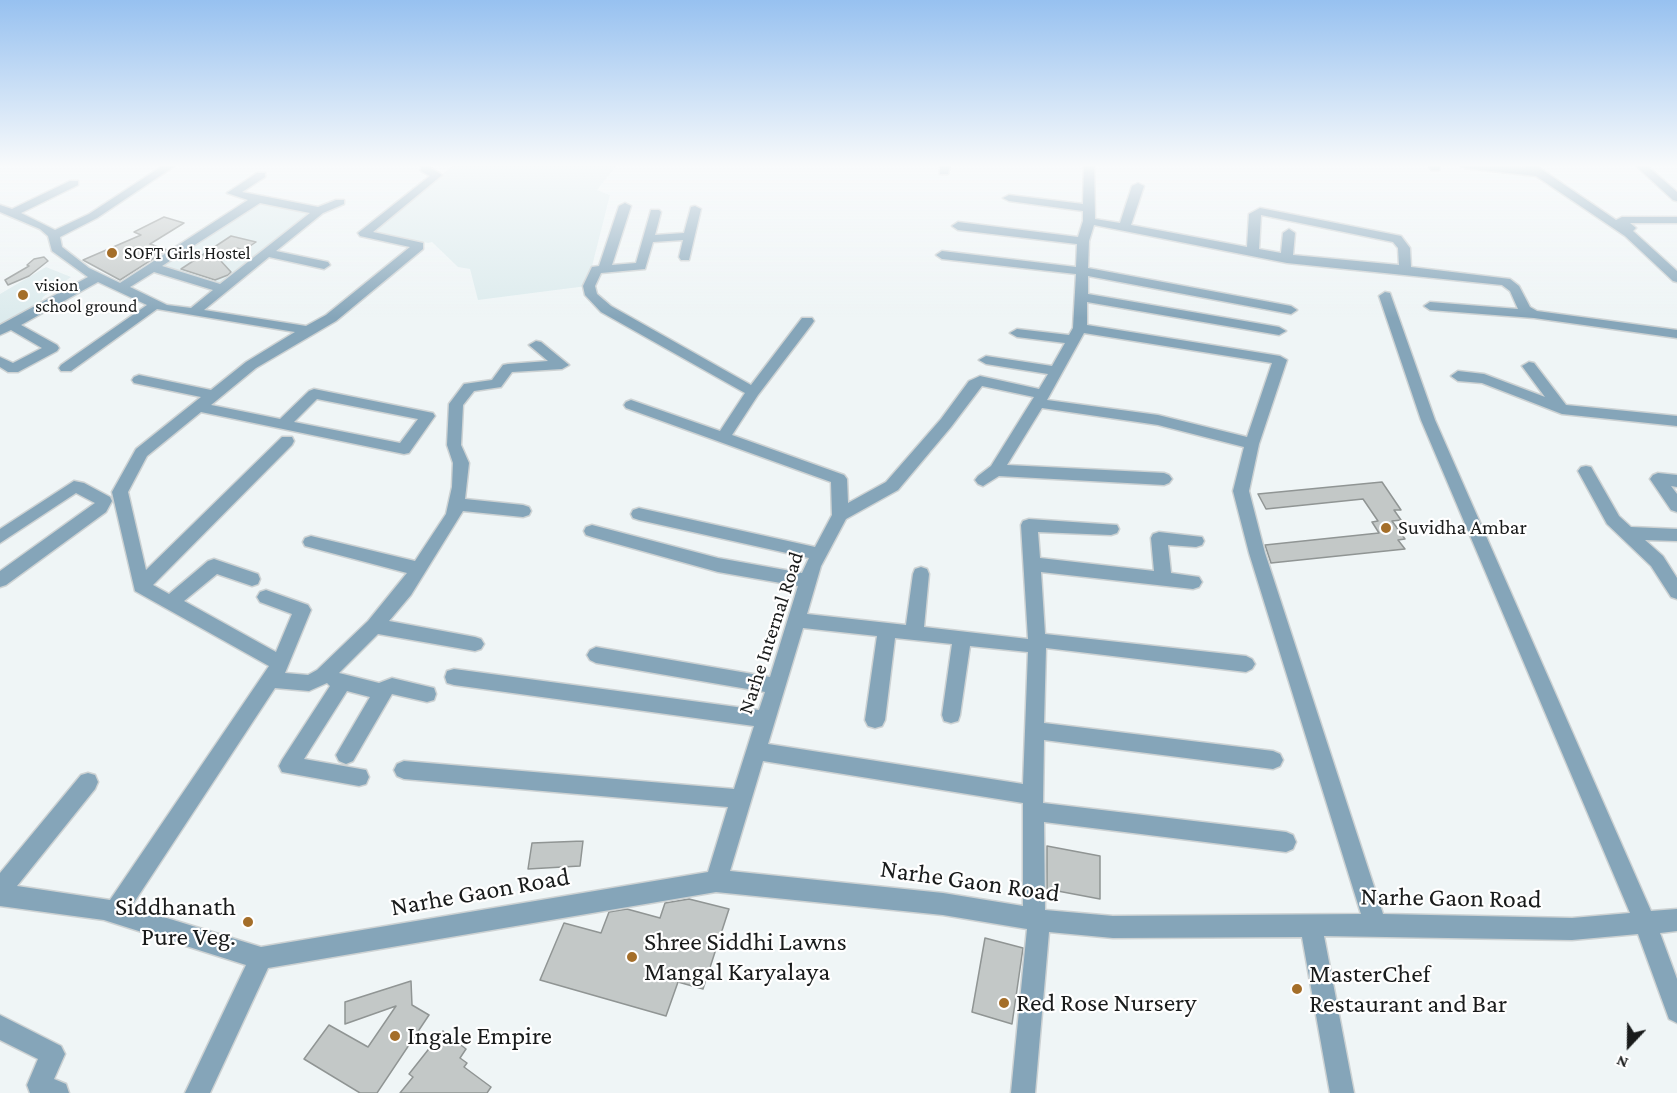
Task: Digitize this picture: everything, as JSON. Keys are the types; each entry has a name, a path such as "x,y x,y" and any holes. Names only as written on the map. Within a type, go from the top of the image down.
{"street":[{"path":"19,216 44,226 54,235 56,248 85,271 164,308 308,330"},
{"path":"54,235 93,216"},
{"path":"120,288 231,216"},
{"path":"194,312 313,216"},
{"path":"281,664 141,586 120,492 141,453 251,365 331,318 419,246 364,233 385,216"},
{"path":"605,268 622,216"},
{"path":"654,216 641,266 596,270 592,273 589,285 591,295 606,309 753,392"},
{"path":"686,257 694,216"},
{"path":"983,480 996,470 1041,399 1077,334 1083,241 1090,216"},
{"path":"1093,216 1125,227 1287,259 1506,282 1515,289 1525,309 1534,314"},
{"path":"1125,227 1128,216"},
{"path":"1253,251 1255,216"},
{"path":"1284,216 1396,239 1404,248 1405,270"},
{"path":"1601,216 1629,233 1673,274"},
{"path":"1673,274 1674,266 1660,247 1621,222 1622,220 1677,220"},
{"path":"958,226 1083,241"},
{"path":"1287,259 1289,233"},
{"path":"648,239 690,236"},
{"path":"266,253 324,264"},
{"path":"942,255 1082,271 1291,310"},
{"path":"152,267 222,289"},
{"path":"6,328 97,277"},
{"path":"1385,296 1428,420 1646,923 1677,1011"},
{"path":"1081,297 1279,331"},
{"path":"66,368 156,304"},
{"path":"1430,306 1534,314 1677,334"},
{"path":"722,439 753,392 807,321"},
{"path":"0,361 13,369 51,348 6,328"},
{"path":"1017,333 1077,334 1280,360 1252,444 1241,491 1257,554 1375,925"},
{"path":"359,777 289,766 333,679 405,590 454,514 460,487 461,463 454,446 456,404 469,387 496,384 508,368 561,365 536,345"},
{"path":"986,360 1056,371"},
{"path":"1529,366 1562,409"},
{"path":"1458,376 1484,379 1562,409 1677,421"},
{"path":"139,380 214,394"},
{"path":"631,405 839,479 840,515 892,486 946,423 974,384 980,381 1005,385 1041,399 1158,420 1252,444"},
{"path":"141,586 285,433 314,394 428,416 404,449 285,433 199,407"},
{"path":"996,470 1164,479"},
{"path":"1586,471 1613,520 1657,561 1677,592"},
{"path":"1677,481 1658,479 1677,506"},
{"path":"0,537 74,487 104,501 100,508 0,580"},
{"path":"456,504 523,511"},
{"path":"639,514 820,554"},
{"name":"Narhe Internal Road","path":"716,881 808,581 840,515"},
{"path":"1023,1093 1037,920 1033,803 1032,564 1029,525 1111,529"},
{"path":"592,531 718,565 808,581"},
{"path":"1626,533 1677,534"},
{"path":"1163,579 1159,538 1196,542"},
{"path":"311,542 419,569"},
{"path":"1032,564 1194,582"},
{"path":"170,603 214,566 252,579"},
{"path":"914,633 921,574"},
{"path":"115,912 281,664 302,610 266,597"},
{"path":"796,620 1246,664"},
{"path":"374,627 475,644"},
{"path":"875,720 886,630"},
{"path":"951,715 962,638"},
{"path":"596,655 776,686"},
{"path":"454,677 766,719"},
{"path":"271,680 309,683 333,679 383,692"},
{"path":"346,755 387,688 392,686 427,694"},
{"path":"1034,730 1274,760"},
{"path":"756,751 1033,803 1286,842"},
{"path":"404,770 741,799"},
{"path":"0,890 88,782"},
{"name":"Narhe Gaon Road","path":"261,958 716,881 943,904 1037,920 1113,927 1375,925 1572,929 1677,920"},
{"path":"0,895 115,912 261,958 197,1093"},
{"path":"1311,925 1342,1093"},
{"path":"0,1027 53,1054 39,1084 57,1093"}],"shaded area":[{"path":"235,216 311,216 218,289 154,271"},
{"path":"391,216 605,216 587,286 478,300 470,269 458,267 432,242 371,232"},
{"name":"vision school ground","path":"46,267 71,277 43,297 41,302 0,325 0,294"}],"building":[{"path":"164,217 184,223 150,244 167,250 120,280 83,260 141,235 134,232"},
{"path":"231,236 256,242 244,250 237,248 220,260 231,272 228,275 215,280 181,269"},
{"path":"44,257 48,261 29,276 8,285 5,280 29,266 27,265 34,259"},
{"name":"Suvidha Ambar","path":"1382,482 1401,510 1394,510 1401,520 1392,521 1405,539 1398,540 1405,549 1271,563 1265,545 1379,533 1372,522 1378,521 1363,499 1266,509 1258,494"},
{"path":"583,841 580,866 528,869 532,843"},
{"path":"1047,846 1100,856 1100,899 1047,889"},
{"name":"Shree Siddhi Lawns Mangal Karyalaya","path":"689,899 729,909 703,989 678,982 666,1016 540,980 564,923 601,933 609,912 627,909 660,918 665,903"},
{"path":"985,938 1023,948 1012,1024 972,1012"},
{"name":"Ingale Empire","path":"411,981 412,1005 429,1015 377,1093 360,1093 304,1059 329,1025 368,1047 396,1006 345,1024 345,1002"},
{"path":"443,1031 466,1049 460,1058 467,1063 464,1067 491,1087 487,1093 400,1093 413,1077 409,1074"}],"place":[{"name":"SOFT Girls Hostel","path":"112,253"},
{"name":"vision school ground","path":"23,295"},
{"name":"Suvidha Ambar","path":"1386,528"},
{"name":"Siddhanath Pure Veg.","path":"248,922"},
{"name":"Shree Siddhi Lawns Mangal Karyalaya","path":"632,957"},
{"name":"MasterChef Restaurant and Bar","path":"1297,989"},
{"name":"Red Rose Nursery","path":"1004,1003"},
{"name":"Ingale Empire","path":"395,1036"}]}
